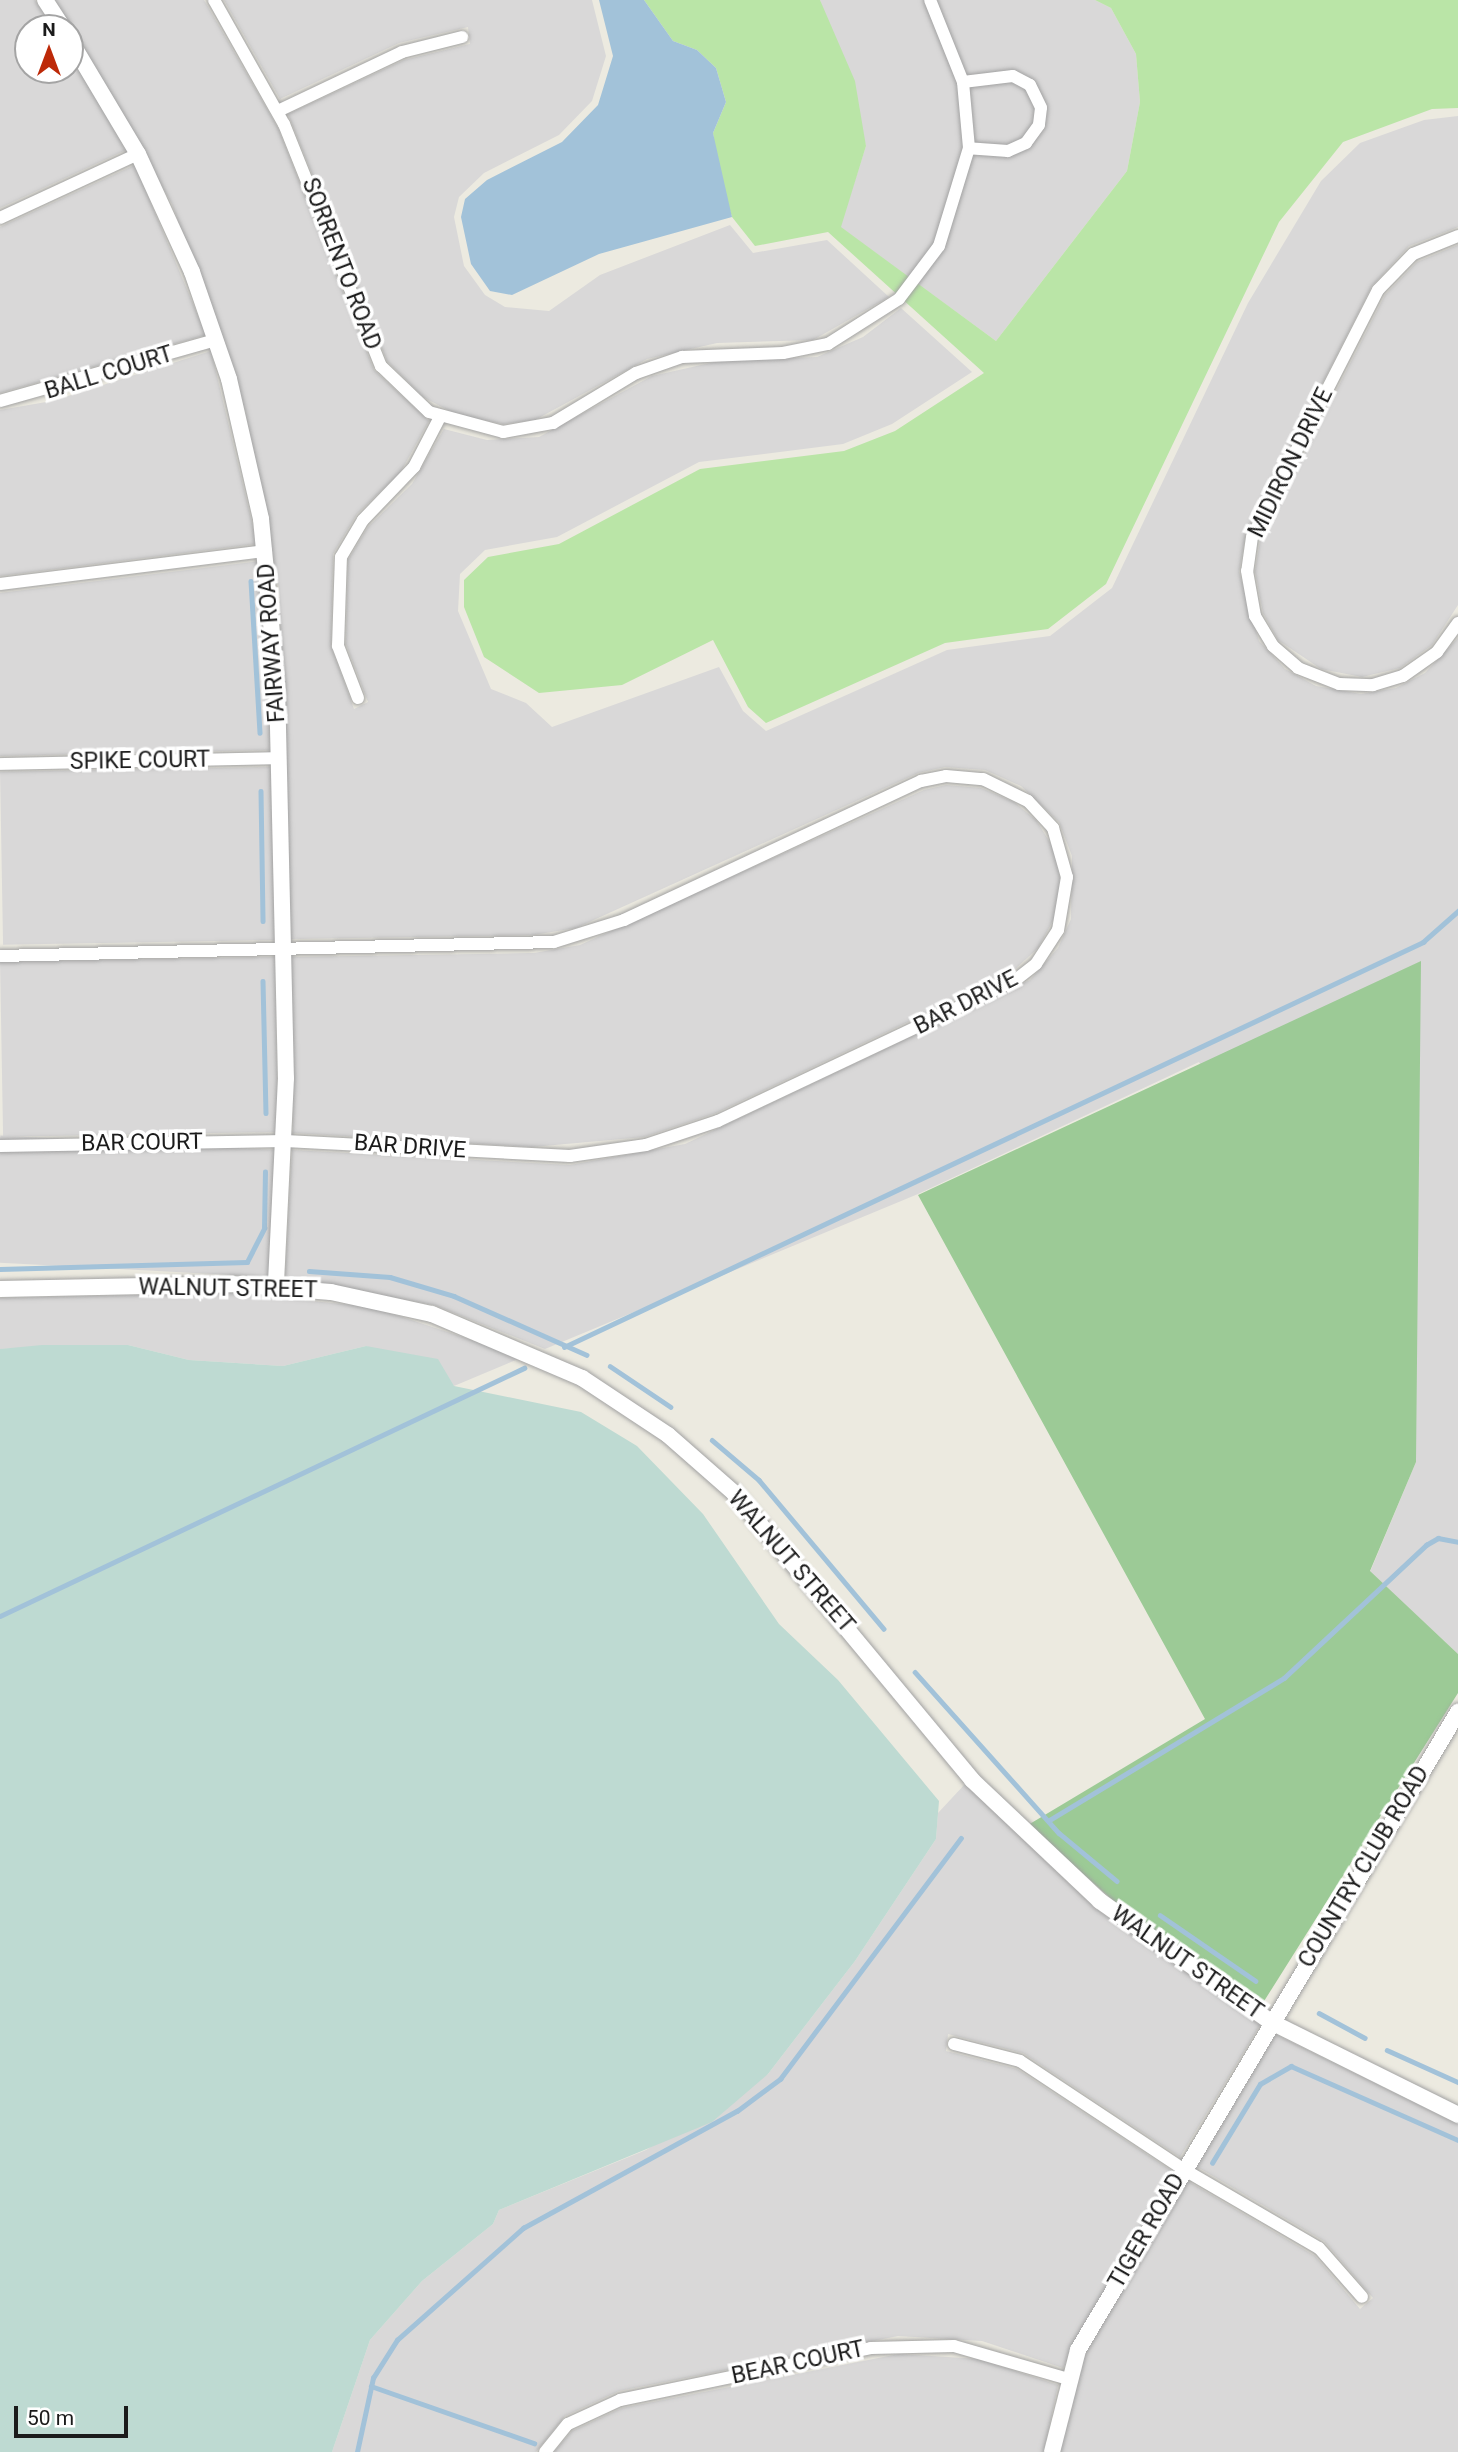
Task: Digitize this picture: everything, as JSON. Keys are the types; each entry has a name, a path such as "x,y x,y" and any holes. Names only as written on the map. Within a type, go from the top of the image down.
{"street":[{"name":"SORRENTO ROAD","path":"214,0 278,111 381,366 440,417 488,431 537,428 636,373 682,357 801,352 845,337 899,299 939,246 969,148 963,82 930,0"},
{"path":"278,111 402,52 462,37"},
{"name":"FAIRWAY ROAD","path":"84,63 138,154 216,340 266,551 279,758 283,948 285,1141 276,1286"},
{"path":"963,82 1013,76 1030,85 1041,108 1039,125 1026,143 1009,151 969,148"},
{"path":"0,218 138,154"},
{"name":"MIDIRON DRIVE","path":"1458,236 1413,254 1378,290 1252,537 1247,571 1255,616 1273,646 1298,668 1339,684 1373,685 1403,676 1437,652 1458,623"},
{"name":"BALL COURT","path":"0,401 216,340"},
{"path":"358,698 338,646 341,557 363,520 414,467 440,417"},
{"path":"0,584 266,551"},
{"name":"SPIKE COURT","path":"0,764 279,758"},
{"name":"BAR DRIVE","path":"283,948 534,944 578,937 921,781 946,776 983,779 1028,801 1053,828 1067,877 1058,930 1036,964 1014,981 683,1135 570,1156 285,1141"},
{"path":"0,956 283,948"},
{"name":"BAR COURT","path":"0,1146 285,1141"},
{"name":"WALNUT STREET","path":"0,1289 276,1286 373,1298 490,1334 582,1378 667,1435 764,1525 934,1736 1013,1822 1150,1940 1271,2022 1458,2115"},
{"name":"COUNTRY CLUB ROAD","path":"1271,2022 1458,1712"},
{"name":"TIGER ROAD","path":"1052,2452 1068,2379 1183,2169 1271,2022"},
{"path":"954,2044 1020,2061 1183,2169 1320,2248 1362,2297"},
{"name":"BEAR COURT","path":"545,2452 568,2424 621,2400 871,2348 954,2346 1068,2379"}],"shaded area":[{"path":"0,0 35,0 44,14 14,14 14,84 84,84 84,79 126,150 0,208"},
{"path":"55,0 204,0 278,128 374,370 429,421 400,473 357,514 333,554 331,646 354,709 368,702 346,644 348,560 368,527 412,484 444,429 487,440 539,437 652,376 719,361 817,357 863,337 901,308 972,372 892,424 843,444 699,462 557,537 485,550 460,574 458,611 491,689 526,703 552,727 719,667 743,711 766,731 947,650 1050,636 1112,588 1248,303 1321,181 1360,143 1424,120 1458,116 1458,227 1409,246 1372,286 1246,533 1239,572 1259,641 1285,669 1316,686 1361,694 1396,688 1425,673 1458,638 1458,1654 1370,1572 1416,1462 1199,1062 918,1194 545,1349 434,1305 285,1278 292,1150 570,1165 685,1144 1030,980 1058,948 1071,919 1072,856 1059,822 1021,786 985,770 945,767 918,773 576,928 533,935 291,939 279,589 245,410 172,204 84,51 84,14 63,14"},
{"path":"224,0 592,0 606,56 592,101 559,135 484,173 459,197 454,217 464,266 485,295 505,307 549,311 600,275 730,225 753,253 827,240 889,297 813,340 717,343 647,359 535,420 503,424 457,415 423,397 387,361 288,114 404,60 470,44 468,27 399,43 280,99"},
{"path":"599,0 644,0 673,41 697,50 716,68 726,102 713,133 732,217 599,254 512,295 490,291 471,264 461,217 465,199 487,180 562,142 598,105 613,56"},
{"path":"820,0 1095,0 1111,8 1136,54 1140,102 1127,171 996,341 840,227 866,146"},
{"path":"135,165 206,335 0,393 0,227"},
{"path":"1458,245 1458,605 1432,645 1400,668 1362,677 1321,669 1278,640 1263,613 1255,571 1260,541 1385,295 1417,262"},
{"path":"211,351 257,544 0,576 0,410 52,401"},
{"path":"260,561 271,750 0,756 0,593"},
{"path":"272,767 275,940 3,945 0,772"},
{"path":"946,785 981,788 1014,802 1036,820 1054,849 1060,878 1056,915 1038,948 1011,973 716,1113 644,1137 532,1147 293,1133 291,957 534,953 580,945 924,790"},
{"path":"275,957 278,1132 3,1137 0,962"},
{"path":"0,1136 276,1150 269,1277 0,1263"},
{"path":"232,1293 372,1307 523,1357 454,1386 366,1346 283,1366 189,1360 128,1345 0,1349 0,1298"},
{"path":"42,1345 128,1345 189,1360 283,1366 366,1346 438,1359 454,1386 581,1412 637,1446 703,1514 779,1624 838,1680 939,1801 936,1839 855,1961 768,2074 712,2122 499,2210 493,2224 422,2281 370,2340 332,2452 0,2452 0,1349"},
{"path":"965,1784 1095,1908 1260,2025 1180,2157 1023,2053 948,2034 946,2051 1017,2069 1172,2171 1063,2368 982,2341 898,2336 619,2391 565,2416 536,2452 332,2452 370,2340 422,2281 493,2224 499,2210 646,2150 768,2074 855,1961 936,1839 938,1813"},
{"path":"1273,2033 1458,2124 1458,2452 1060,2452 1085,2354 1186,2180 1315,2256 1360,2309 1373,2298 1324,2241 1194,2165"},
{"path":"899,2354 979,2359 1058,2385 1044,2452 554,2452 572,2431 622,2408"}],"green space":[{"path":"644,0 820,0 855,81 866,146 841,227 996,341 1127,171 1140,102 1136,54 1111,8 1095,0 1458,0 1458,108 1432,109 1343,142 1279,222 1106,584 1048,629 945,643 766,723 748,707 713,640 622,685 539,693 484,657 464,607 464,580 488,557 559,544 700,469 844,451 895,431 984,373 828,232 755,246 732,217 718,172 713,133 726,102 716,68 697,50 673,41"},
{"path":"1421,961 1416,1462 1370,1571 1458,1654 1458,1693 1261,2006 1116,1903 1028,1825 1205,1719 918,1195"}],"waterway":[{"path":"251,581 260,733"},
{"path":"261,791 263,921"},
{"path":"564,1347 1423,942 1458,911"},
{"path":"263,981 266,1113"},
{"path":"0,1269 247,1262 264,1228 265,1172"},
{"path":"309,1271 390,1277 454,1296 587,1355"},
{"path":"610,1366 671,1407"},
{"path":"0,1616 524,1368"},
{"path":"712,1440 759,1480 884,1629"},
{"path":"1048,1821 1284,1678 1426,1545 1438,1538 1458,1542"},
{"path":"915,1672 1059,1833 1117,1881"},
{"path":"357,2452 373,2378 397,2340 523,2228 737,2111 780,2079 961,1838"},
{"path":"1160,1915 1256,1981"},
{"path":"1319,2013 1365,2038"},
{"path":"1387,2050 1458,2082"},
{"path":"1212,2163 1260,2084 1291,2066 1458,2140"},
{"path":"371,2386 534,2443"}]}
